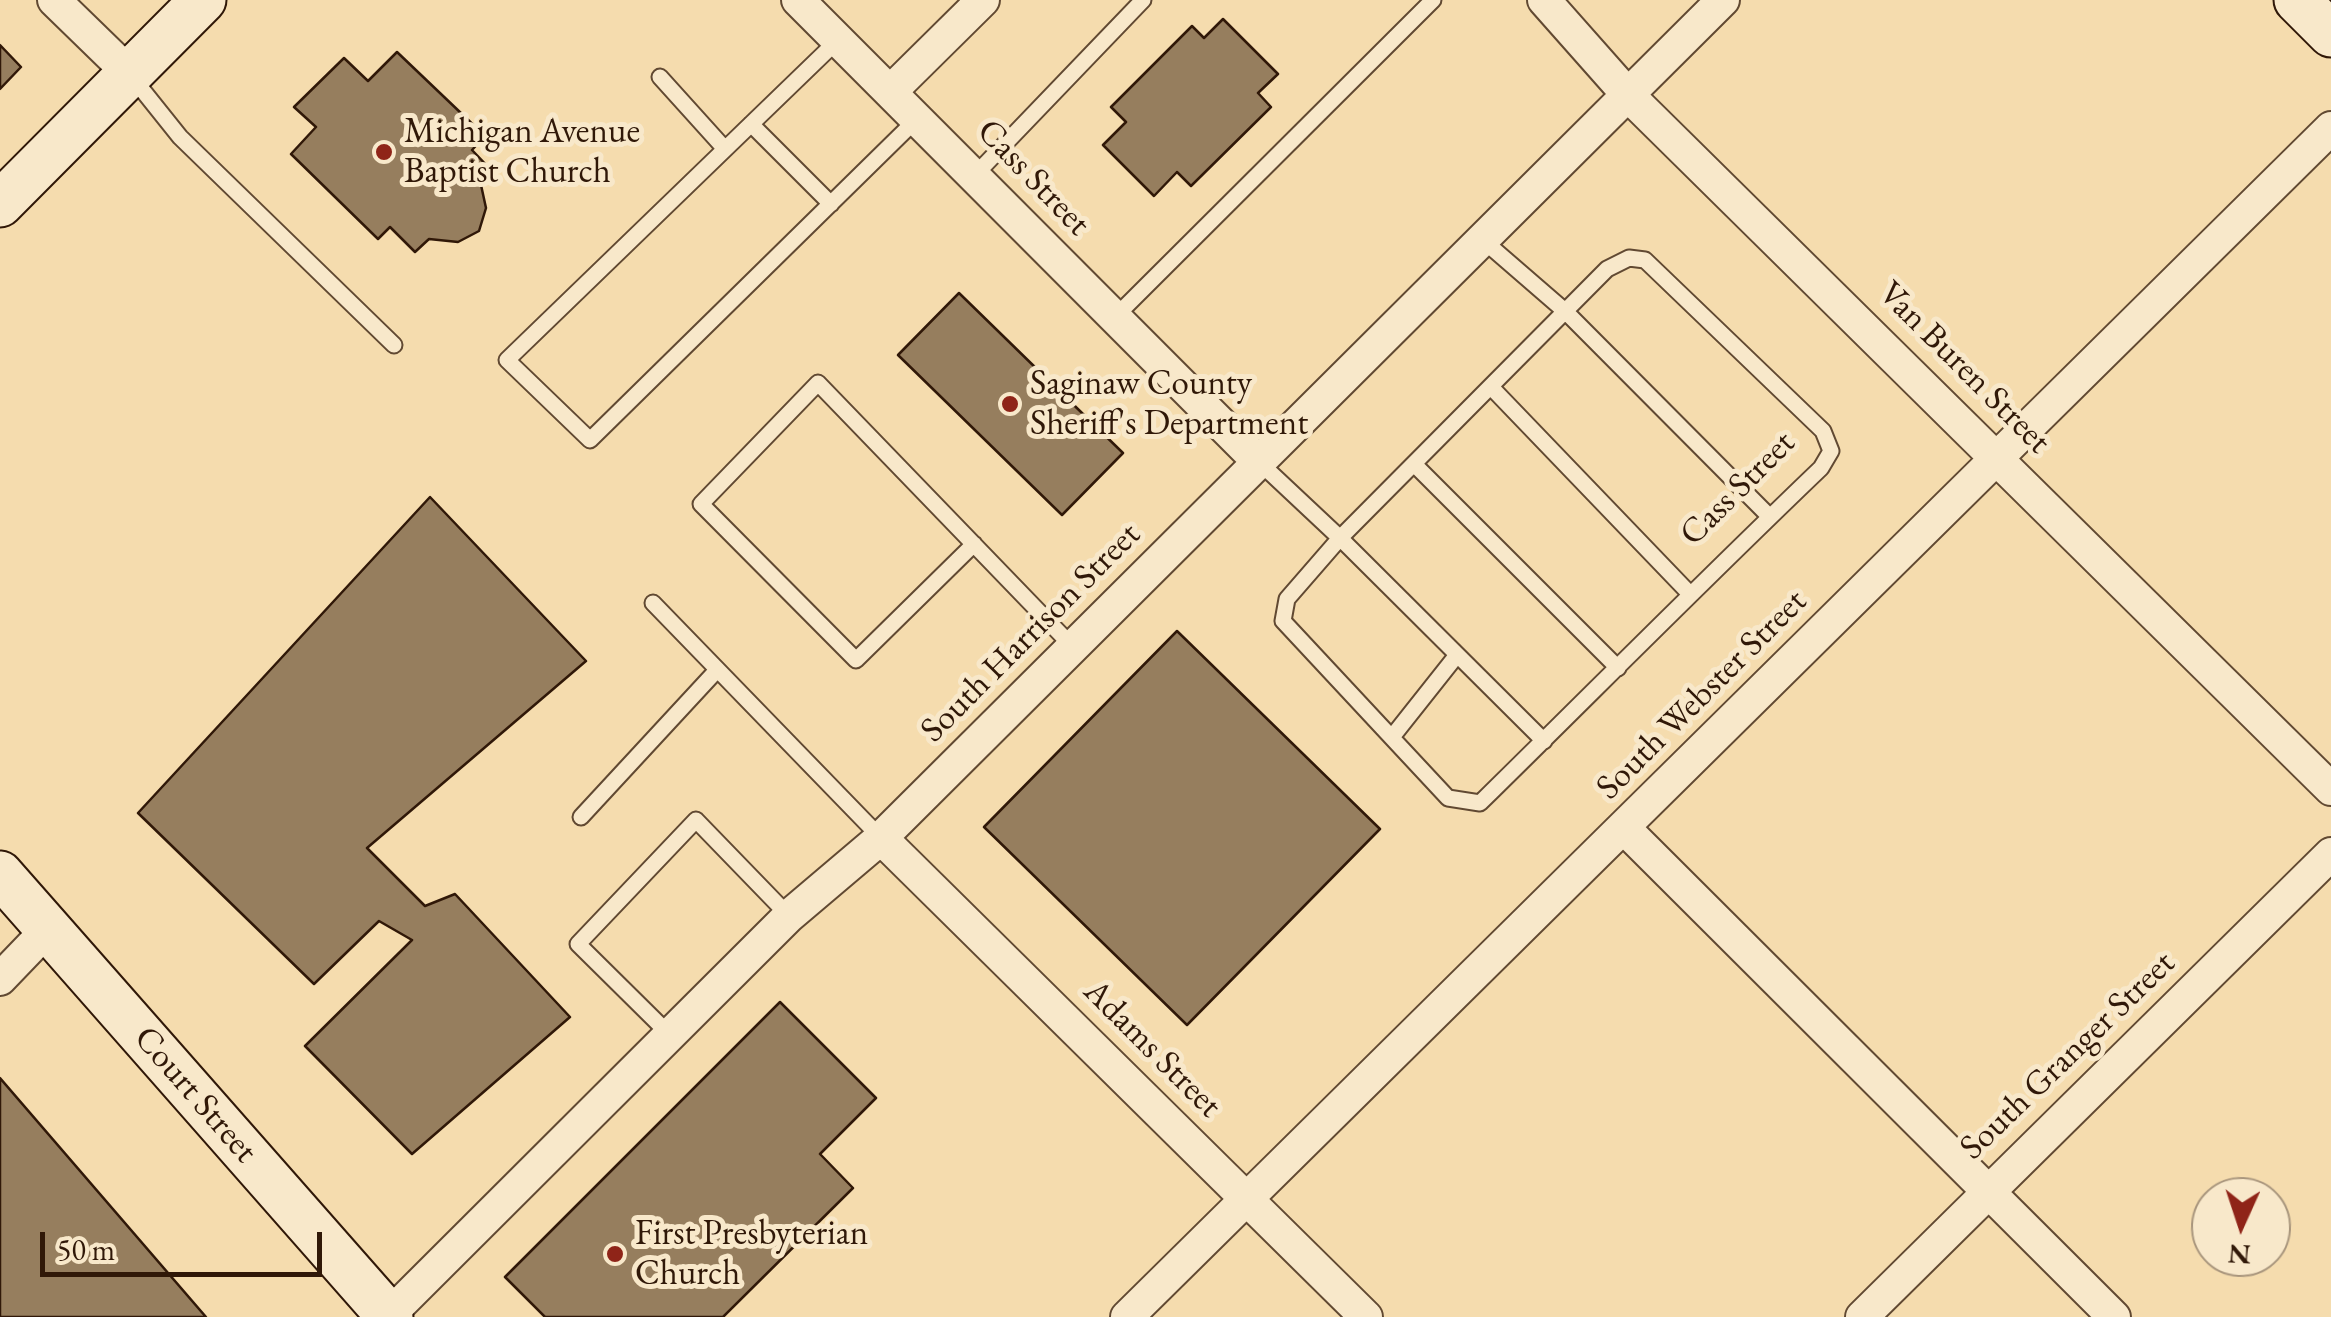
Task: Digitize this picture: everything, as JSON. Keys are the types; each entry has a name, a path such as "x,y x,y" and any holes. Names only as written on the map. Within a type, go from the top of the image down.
{"main road":[{"path":"0,204 203,0"},
{"path":"2297,0 2331,34"},
{"name":"Court Street","path":"0,874 389,1316"}],"street":[{"path":"54,0 129,74"},
{"name":"Cass Street","path":"798,0 1259,462"},
{"path":"890,92 983,0"},
{"name":"Van Buren Street","path":"1544,0 1629,96 2331,790"},
{"name":"South Harrison Street","path":"389,1316 789,916 881,838 1723,0"},
{"name":"South Webster Street","path":"1127,1317 2331,128"},
{"path":"1625,829 2114,1317"},
{"name":"Adams Street","path":"881,838 1366,1317"},
{"name":"South Granger Street","path":"1862,1317 2331,854"},
{"path":"0,979 50,928"}],"lane":[{"path":"974,176 1143,0"},
{"path":"1114,318 1432,0"},
{"path":"838,40 507,360 590,440 918,118"},
{"path":"129,74 180,137 394,346"},
{"path":"660,77 725,149"},
{"path":"751,124 831,204"},
{"path":"1484,240 1566,312 1770,517"},
{"name":"Cass Street","path":"1629,258 1645,260 1824,431 1831,451 1821,468 1480,803 1448,798 1284,620 1287,600 1340,538 1566,312 1607,269 1629,258"},
{"path":"974,544 856,660 702,504 818,383 974,544 1073,647"},
{"path":"1492,388 1690,594"},
{"name":"Cass Street","path":"1259,462 1340,538"},
{"path":"1414,464 1618,668"},
{"path":"1340,538 1544,741"},
{"path":"653,603 881,838"},
{"path":"1392,737 1458,655"},
{"path":"581,817 718,670"},
{"path":"670,1036 578,944 696,820 789,916"}],"building":[{"path":"1223,19 1278,74 1258,93 1271,107 1191,186 1177,172 1154,196 1103,145 1126,122 1111,107 1192,26 1204,38"},
{"path":"0,45 21,67 0,89"},
{"name":"Michigan Avenue Baptist Church","path":"397,52 485,136 472,150 492,171 481,185 486,208 479,231 458,242 429,239 415,252 390,227 378,239 291,154 316,127 294,107 344,58 368,81"},
{"name":"Saginaw County Sheriff's Department","path":"959,293 1123,453 1062,515 898,355"},
{"path":"430,497 586,661 367,848 425,906 455,894 570,1017 412,1154 305,1046 412,940 379,921 314,984 138,813"},
{"path":"1177,631 1380,829 1187,1025 984,827"},
{"path":"780,1002 876,1098 820,1154 853,1188 723,1317 545,1317 505,1277"},
{"path":"0,1078 206,1317 0,1317"}],"place":[{"name":"Michigan Avenue Baptist Church","path":"384,152"},
{"name":"Saginaw County Sheriff's Department","path":"1010,404"},
{"name":"First Presbyterian Church","path":"615,1254"}]}
